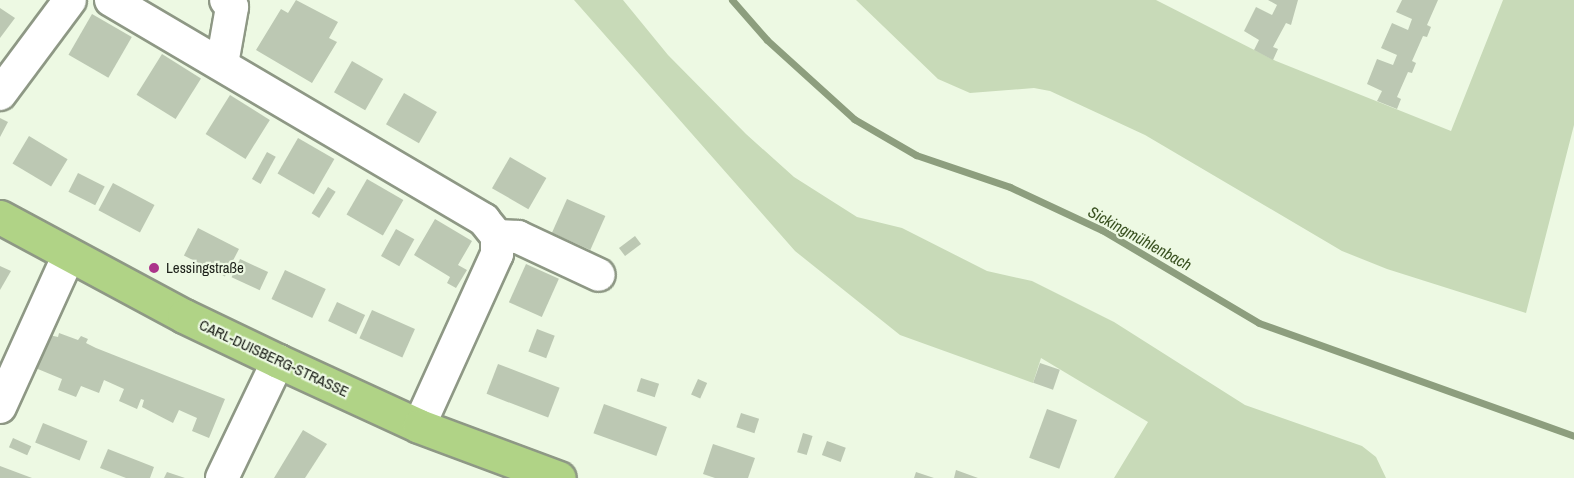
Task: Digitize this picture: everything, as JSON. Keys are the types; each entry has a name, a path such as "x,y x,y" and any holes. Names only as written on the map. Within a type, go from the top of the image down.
{"main road":[{"name":"CARL-DUISBERG-STRASSE","path":"0,217 69,255 278,361 419,426 559,478"}],"street":[{"path":"0,94 70,0"},
{"path":"111,0 484,220 497,236 496,254 419,426"},
{"path":"222,64 232,7 226,0"},
{"path":"497,236 518,237 599,274"},
{"path":"0,407 69,255"},
{"path":"222,478 278,361"}],"green space":[{"path":"574,0 623,0 668,55 746,134 794,177 857,217 902,228 987,271 1032,281 1114,322 1245,405 1362,446 1376,457 1386,478 1114,478 1148,422 1041,358 1033,383 900,335 795,251"},
{"path":"856,0 1156,0 1276,61 1451,131 1503,0 1574,0 1574,125 1526,313 1387,269 1342,251 1145,135 1050,91 1034,88 970,93 938,79"}],"building":[{"path":"296,0 338,22 329,38 337,42 312,83 256,50 281,9 288,13"},
{"path":"1268,0 1298,0 1291,25 1286,23 1273,47 1278,49 1273,60 1254,50 1259,40 1244,31 1256,7 1272,15 1277,5"},
{"path":"1402,0 1438,0 1427,25 1431,27 1427,37 1423,36 1412,61 1416,63 1412,73 1408,72 1397,97 1401,99 1397,109 1377,101 1382,91 1367,84 1377,59 1393,65 1397,55 1381,48 1392,23 1408,30 1412,19 1396,12"},
{"path":"0,8 15,18 0,38"},
{"path":"92,14 132,37 108,78 68,55"},
{"path":"162,54 201,78 176,119 137,95"},
{"path":"352,61 383,79 365,110 334,92"},
{"path":"404,93 437,112 419,143 386,124"},
{"path":"230,95 270,120 245,159 206,134"},
{"path":"0,118 8,122 0,137"},
{"path":"29,136 68,159 51,187 13,163"},
{"path":"298,138 334,159 314,195 278,174"},
{"path":"267,152 276,157 261,184 252,179"},
{"path":"510,157 546,178 528,209 492,188"},
{"path":"78,173 105,187 95,205 68,192"},
{"path":"367,179 403,200 383,236 346,215"},
{"path":"113,183 154,205 140,232 98,210"},
{"path":"328,187 336,192 319,218 312,213"},
{"path":"567,199 605,216 590,250 552,233"},
{"path":"435,219 472,241 458,265 467,270 456,288 447,283 450,277 414,255"},
{"path":"198,228 239,249 225,277 184,256"},
{"path":"396,229 414,239 399,266 381,256"},
{"path":"635,236 641,244 625,256 619,248"},
{"path":"240,259 268,272 260,290 232,277"},
{"path":"526,264 559,279 542,317 509,302"},
{"path":"0,266 11,271 0,290"},
{"path":"285,270 326,289 312,318 271,299"},
{"path":"337,302 365,315 356,334 328,321"},
{"path":"372,310 415,329 402,357 359,338"},
{"path":"537,329 555,336 546,358 528,351"},
{"path":"59,333 78,340 81,336 88,339 86,343 96,348 225,399 209,438 192,431 197,418 179,410 173,423 142,407 144,400 141,399 137,409 119,401 124,389 104,380 99,393 81,386 76,397 58,390 62,379 33,367 45,334 58,337"},
{"path":"1040,363 1060,370 1053,390 1033,383"},
{"path":"498,364 560,388 548,418 487,394"},
{"path":"641,378 659,384 655,397 637,391"},
{"path":"698,379 707,383 700,399 691,395"},
{"path":"604,404 667,427 656,456 593,433"},
{"path":"1047,409 1077,420 1059,469 1029,458"},
{"path":"741,413 759,419 754,433 736,427"},
{"path":"43,423 88,441 80,460 35,442"},
{"path":"303,430 327,444 305,478 274,478"},
{"path":"803,433 813,436 807,455 797,452"},
{"path":"13,438 31,446 27,455 9,447"},
{"path":"827,441 846,448 841,462 822,455"},
{"path":"713,444 755,458 748,478 715,478 703,474"},
{"path":"108,449 154,467 150,478 126,478 100,468"},
{"path":"0,466 32,478 0,478"},
{"path":"956,470 978,478 954,478"},
{"path":"167,472 185,478 164,478"},
{"path":"916,472 934,478 914,478"}],"waterway":[{"name":"Sickingmühlenbach","path":"732,0 767,40 854,119 916,155 1010,187 1102,230 1259,323 1574,436"}],"place":[{"name":"Lessingstraße","path":"154,268"}]}
